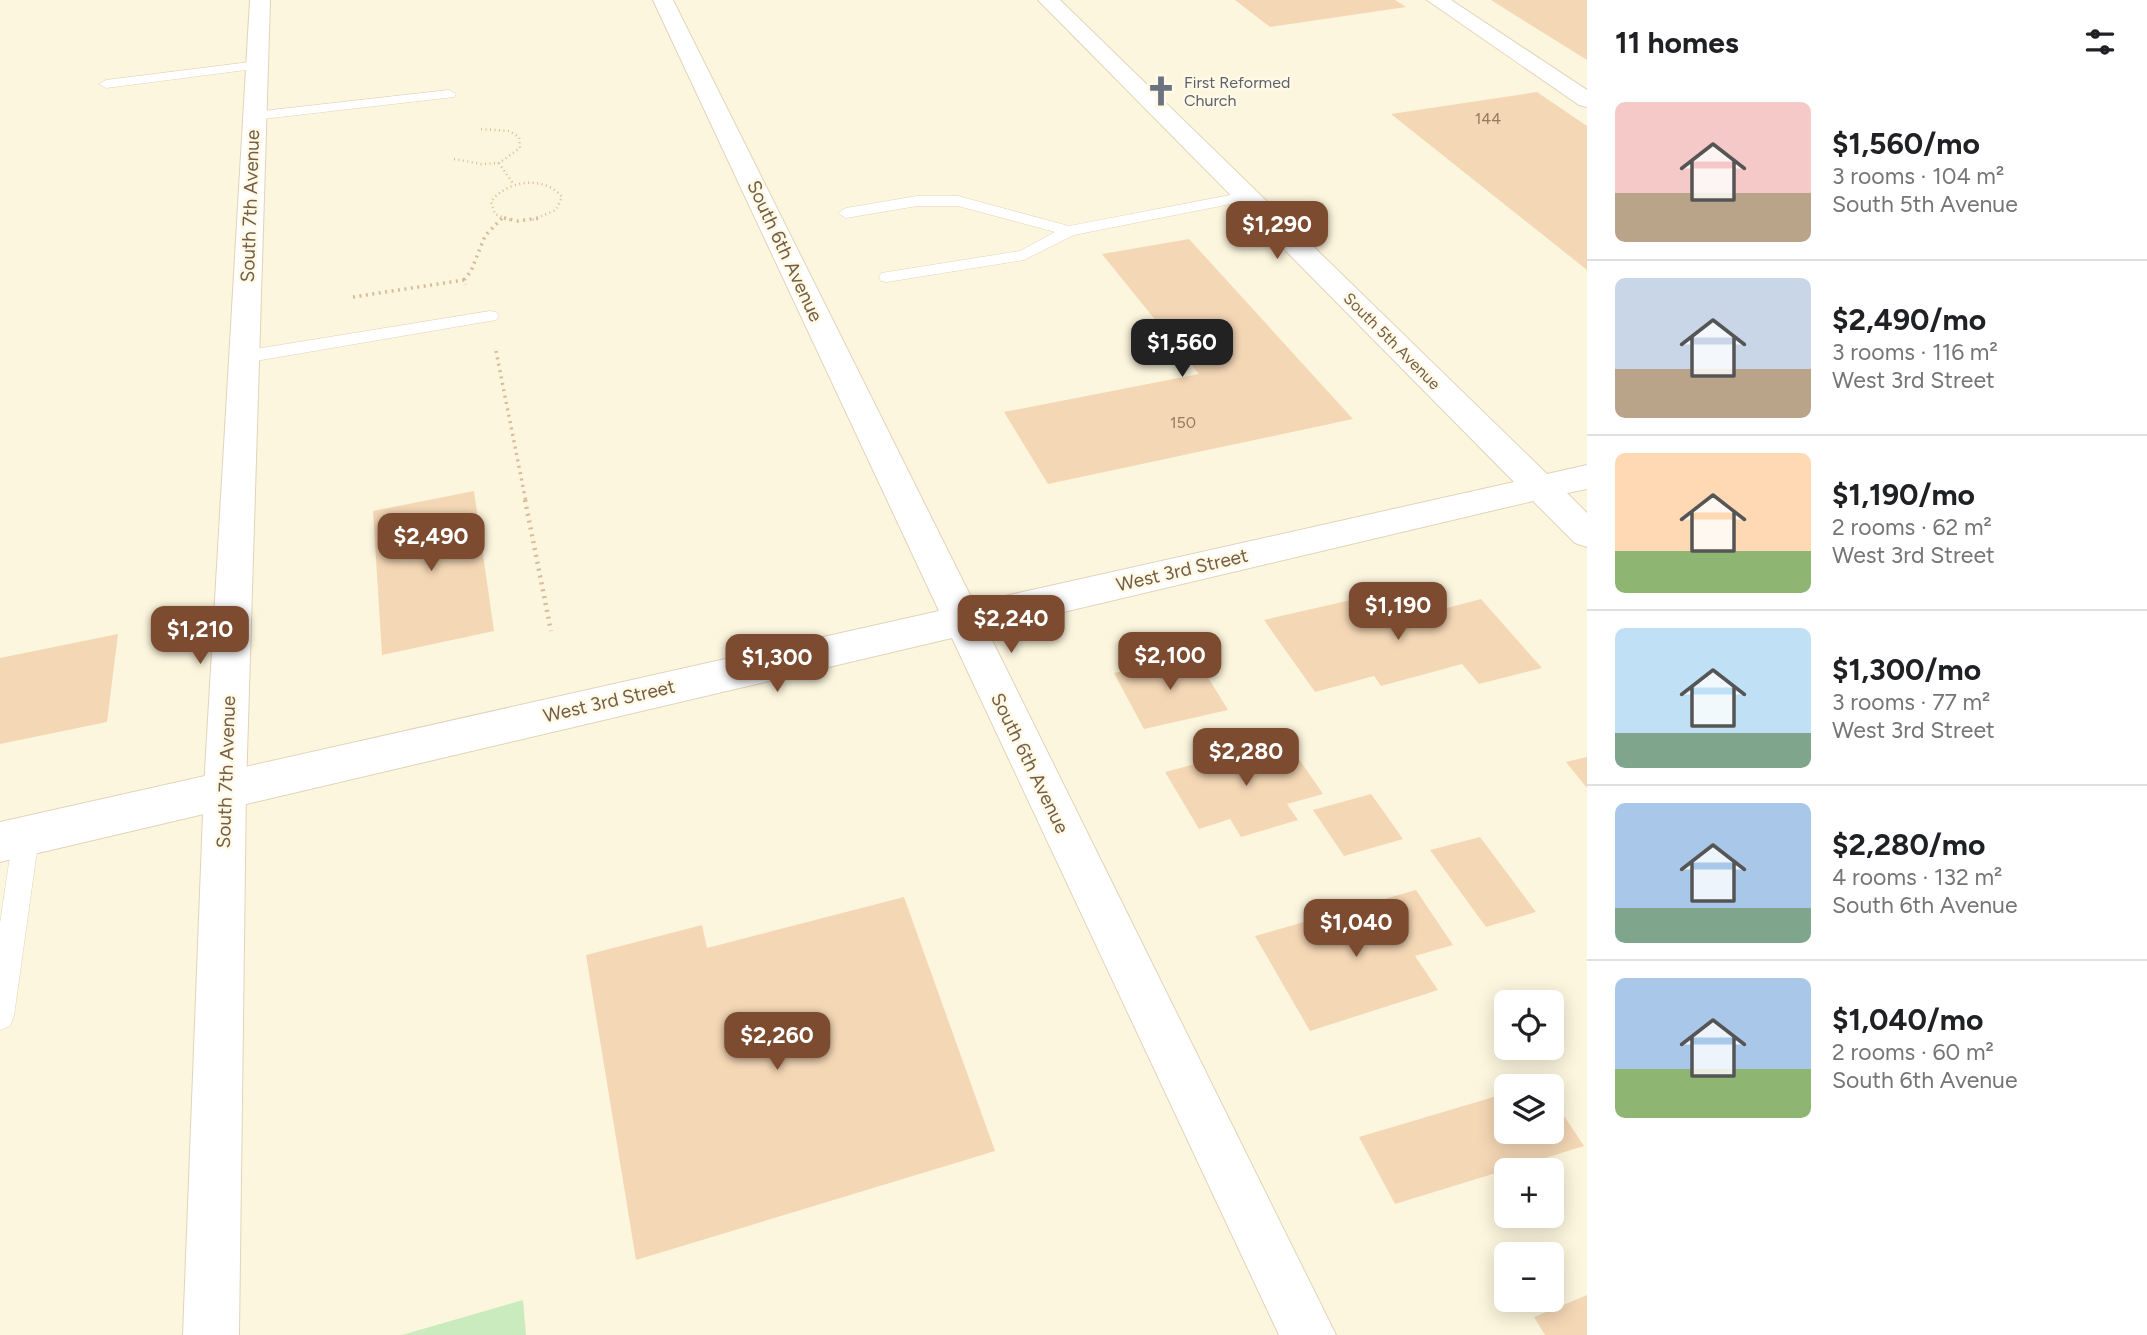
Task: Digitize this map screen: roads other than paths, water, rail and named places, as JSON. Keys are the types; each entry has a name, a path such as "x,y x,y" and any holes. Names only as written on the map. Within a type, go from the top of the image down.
{"street":[{"name":"South 7th Avenue","path":"211,1335 225,788 260,0"},
{"name":"South 6th Avenue","path":"663,0 1308,1335"},
{"name":"South 5th Avenue","path":"1048,0 1587,534"},
{"path":"1437,0 1587,100"},
{"name":"West 3rd Street","path":"13,839 225,788 1587,477"}],"lane":[{"path":"107,85 257,65"},
{"path":"254,116 449,93"},
{"path":"887,277 1024,255 1069,231 1247,197"},
{"path":"846,213 917,201 958,201 1069,231"},
{"path":"244,357 490,316"},
{"path":"0,1016 13,839"}],"place":[{"name":"First Reformed Church","path":"1161,91"}]}
